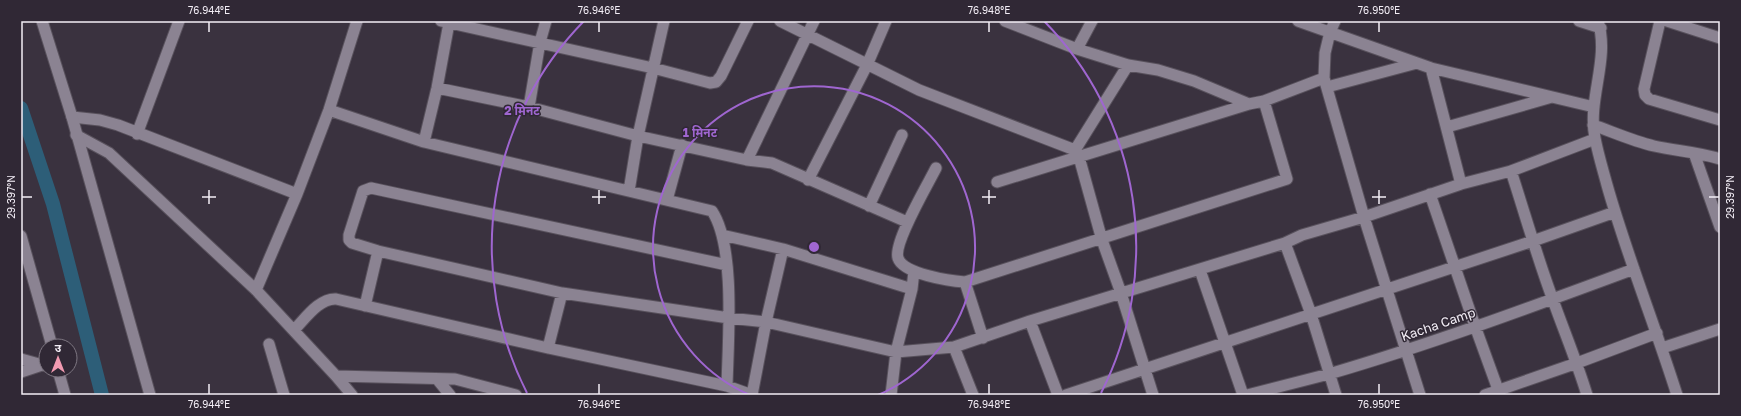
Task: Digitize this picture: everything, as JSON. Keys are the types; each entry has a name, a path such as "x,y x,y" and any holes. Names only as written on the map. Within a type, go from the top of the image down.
{"street":[{"path":"42,21 72,117 150,395"},
{"path":"137,134 179,21"},
{"path":"256,290 297,194 329,110 357,21"},
{"path":"529,107 540,42 546,21"},
{"path":"629,191 638,136 664,21"},
{"path":"424,142 437,88 445,22 653,68 704,82 716,82 721,76 748,21"},
{"path":"780,21 919,90 1077,154"},
{"path":"747,160 814,21"},
{"path":"808,180 867,65 886,21"},
{"path":"1005,21 1077,49 1128,65 1158,70 1194,82 1249,104"},
{"path":"1077,49 1092,21"},
{"path":"1298,21 1431,68 1594,107"},
{"path":"1335,21 1330,32 1325,53 1325,83 1386,290 1420,395"},
{"path":"1579,21 1600,24 1601,62 1594,107 1593,125 1595,139 1615,212 1677,395"},
{"path":"1660,21 1644,89 1645,95 1649,99 1720,120"},
{"path":"1667,21 1720,38"},
{"path":"997,182 1077,154 1249,104 1325,83 1417,62"},
{"path":"1128,65 1077,154 1102,240 1121,293 1153,395"},
{"path":"1431,68 1461,184"},
{"path":"437,88 529,107 638,136 747,160 782,166 808,180 907,222"},
{"path":"1447,127 1552,97"},
{"path":"936,168 907,222 897,252 898,259 901,263 914,271 947,280 965,282 1102,240 1287,180 1264,101"},
{"path":"329,110 424,142 712,211 716,217 722,235 727,265 729,318 727,386"},
{"path":"72,117 100,120 118,125 137,134 297,194"},
{"path":"1593,125 1642,143 1667,149 1694,152 1720,159"},
{"path":"76,135 109,153 256,290 352,395"},
{"path":"869,206 902,135"},
{"path":"727,265 371,188 363,191 349,235 349,240 352,243 378,251 562,293 729,318 766,322 896,352 954,347 1030,321 1285,243 1302,234 1364,217 1461,184 1511,171 1595,139"},
{"path":"667,200 682,145"},
{"path":"1694,152 1720,227"},
{"path":"1511,171 1552,299 1577,364 1587,395"},
{"path":"1430,194 1475,326 1500,393"},
{"path":"1066,395 1456,267 1615,212"},
{"path":"722,235 783,249 912,289"},
{"path":"21,236 50,338"},
{"path":"1285,243 1311,314 1336,395"},
{"path":"294,330 322,302 328,299 727,386 752,395 766,322 783,249"},
{"path":"365,306 378,251"},
{"name":"Kacha Camp","path":"1247,395 1329,374 1405,350 1634,269"},
{"path":"1200,270 1243,395"},
{"path":"890,395 896,352 912,289 914,271"},
{"path":"965,282 982,338"},
{"path":"548,348 562,293"},
{"path":"1030,321 1058,395"},
{"path":"1662,348 1720,329"},
{"path":"1485,395 1500,393 1657,333"},
{"path":"269,344 284,395"},
{"path":"954,347 973,395"},
{"path":"21,359 38,364"},
{"path":"21,372 38,368"},
{"path":"336,376 455,379 516,395"},
{"path":"60,378 65,395"},
{"path":"437,379 450,395"}],"waterway":[{"path":"21,108 53,204 102,395"}]}
